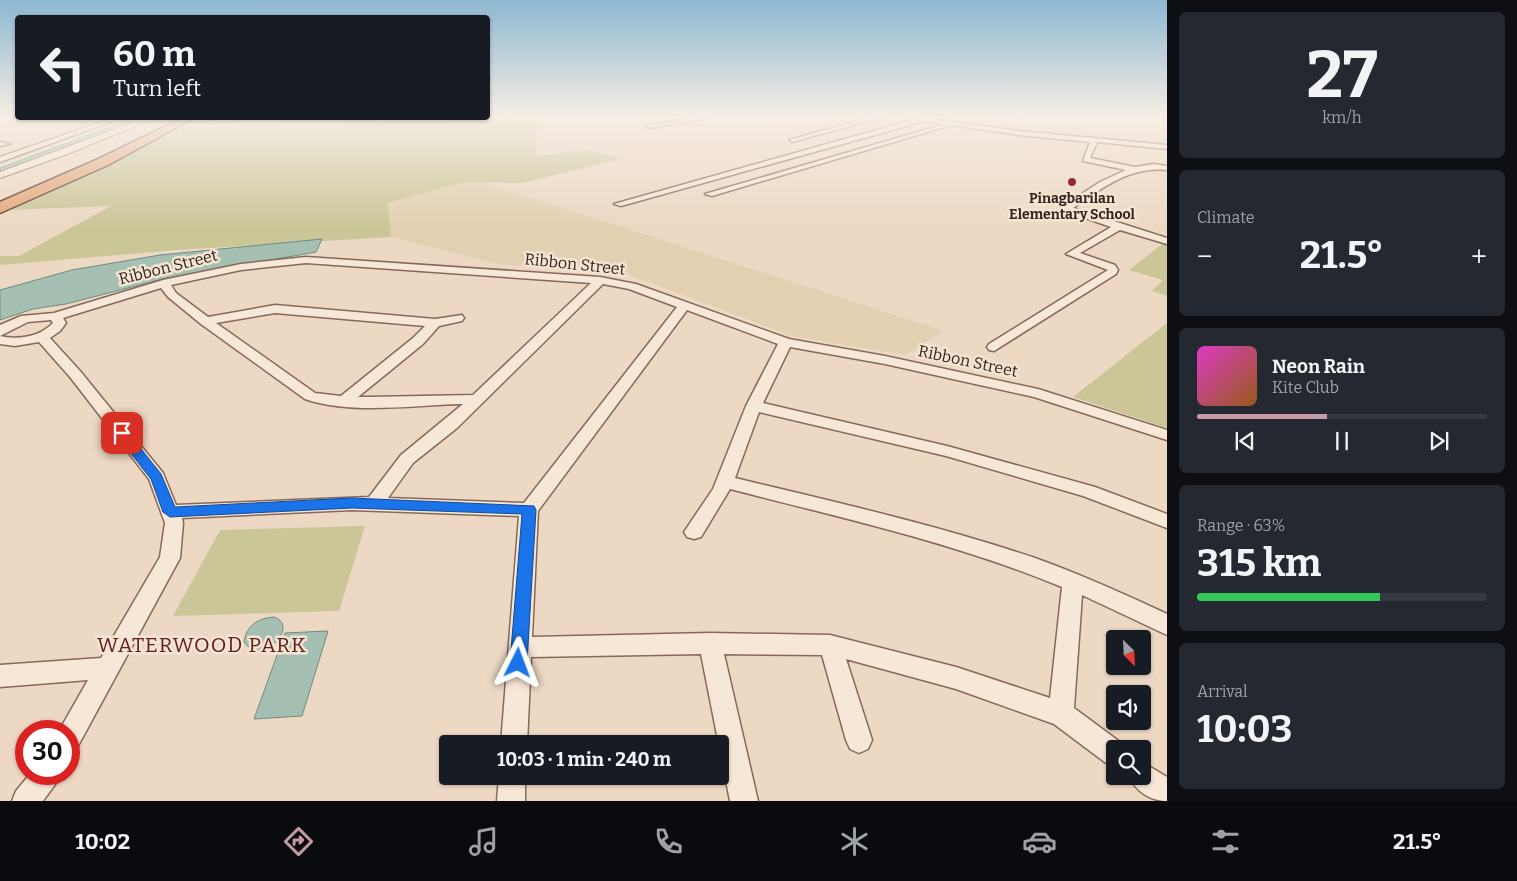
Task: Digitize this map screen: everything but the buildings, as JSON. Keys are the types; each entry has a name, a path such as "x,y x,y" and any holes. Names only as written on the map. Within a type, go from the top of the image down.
{"highway":[{"path":"0,208 120,153"}],"street":[{"path":"0,160 19,153"},
{"path":"0,175 61,153"},
{"path":"618,204 798,153"},
{"path":"708,194 850,153"},
{"path":"1088,153 1086,159 1134,169"},
{"path":"1167,168 1152,166 1134,169 1101,185 1068,207 1068,209 1119,227 1167,241"},
{"path":"994,347 1112,272 1114,270 1110,267 1071,254 1119,227"},
{"name":"Ribbon Street","path":"19,321 40,316 55,317 163,283 234,268 306,260 600,280 632,286 786,342 885,360 1038,393 1167,435"},
{"path":"374,504 407,459 451,424 600,280"},
{"path":"163,283 172,295 205,321 279,377 310,396 322,400 344,401 476,399"},
{"path":"514,735 529,510 686,305"},
{"path":"205,321 275,309 435,323 458,318"},
{"path":"1,339 20,342 41,336 58,326 59,319 55,317"},
{"path":"0,323 19,321"},
{"path":"1,339 19,321"},
{"path":"344,401 418,342 435,323"},
{"path":"41,336 75,374 157,477 174,523 170,558 78,720"},
{"path":"694,532 724,481 754,406 786,342"},
{"path":"754,406 957,453 1089,491 1167,521"},
{"path":"724,481 897,525 1030,565 1112,598 1167,626"},
{"path":"170,512 352,503 529,510"},
{"path":"1061,714 1073,582"},
{"path":"519,648 710,644 830,644 956,678 1061,714 1106,747"},
{"path":"710,644 744,801"},
{"path":"830,644 859,740"},
{"path":"0,676 106,668"},
{"path":"1151,782 1167,794"},
{"path":"26,801 38,785"},
{"path":"511,801 512,785"}],"shaded area":[{"path":"39,153 50,153 0,172 0,168"},
{"path":"130,153 536,153 536,156 560,153 602,153 620,159 522,183 464,182 388,203 391,237 176,250 0,265 0,256 19,256 111,206 10,210"},
{"path":"464,182 482,182 944,331 905,355 793,336 622,272 497,264 391,237 387,203"},
{"path":"322,239 316,252 163,279 66,304 33,309 0,320 0,290 72,270 160,255"},
{"path":"1167,242 1167,296 1152,291 1163,280 1129,270"},
{"path":"1167,323 1167,428 1073,397"},
{"path":"365,526 339,611 173,616 220,530"},
{"path":"274,617 281,622 283,628 276,642 260,650 251,648 244,642 250,627 258,621"},
{"path":"328,631 302,716 254,719 285,633"}],"place":[{"name":"Pinagbarilan Elementary School","path":"1072,182"}],"district":[{"name":"WATERWOOD PARK","path":"202,645"}],"route":[{"path":"122,433 157,477 170,512 352,503 529,510 518,663"}]}
